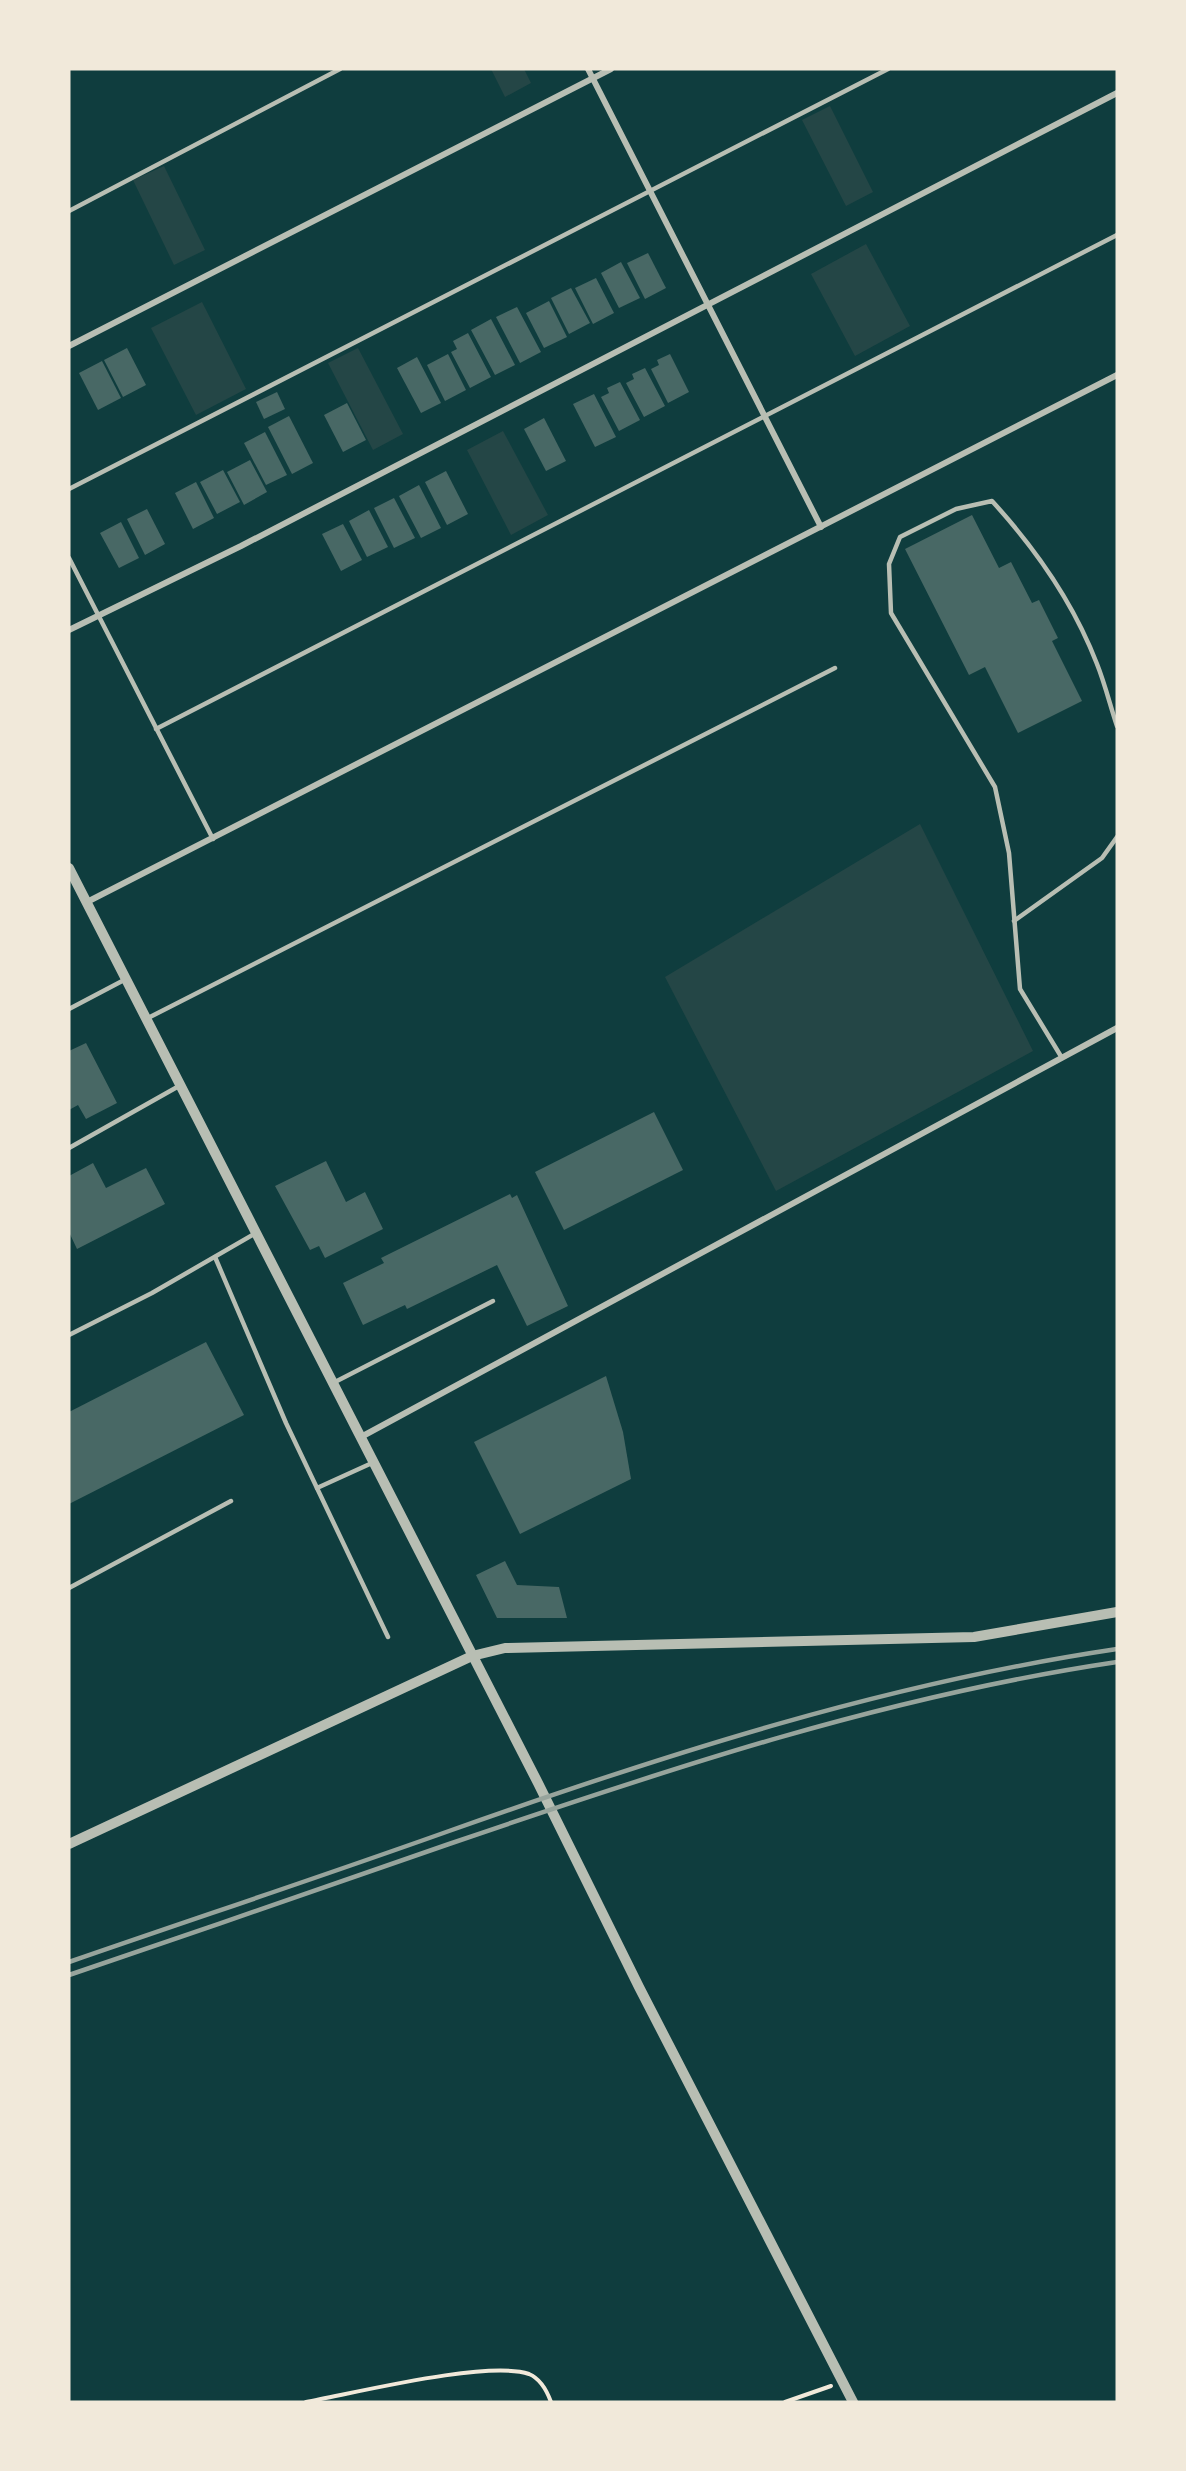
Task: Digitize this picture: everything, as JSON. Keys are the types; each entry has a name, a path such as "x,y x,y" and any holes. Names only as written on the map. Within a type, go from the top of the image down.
{"street":[{"path":"588,69 821,527"},
{"path":"69,346 611,69"},
{"path":"69,630 241,546 1117,93"},
{"path":"87,902 1117,375"},
{"path":"69,868 472,1656 659,2028 854,2402"},
{"path":"360,1437 1117,1028"},
{"path":"69,1844 472,1656 505,1648 974,1636 1117,1612"}],"lane":[{"path":"69,211 340,69"},
{"path":"69,489 888,69"},
{"path":"156,729 1117,236"},
{"path":"1062,1058 1020,988 1009,853 995,787 891,613 889,564 900,537 956,509 992,501 1020,532 1077,619 1098,665 1117,726"},
{"path":"69,558 213,839"},
{"path":"147,1019 835,668"},
{"path":"1014,921 1102,858 1117,837"},
{"path":"69,1009 126,979"},
{"path":"69,1148 180,1085"},
{"path":"69,1335 152,1293 256,1233"},
{"path":"215,1257 286,1423 388,1636"},
{"path":"333,1383 493,1301"},
{"path":"317,1488 373,1462"},
{"path":"69,1588 231,1501"}],"path":[{"path":"306,2402 470,2373 506,2369 531,2375 544,2385 551,2402"},
{"path":"785,2402 843,2382"}],"shaded area":[{"path":"491,69 524,69 531,83 505,97"},
{"path":"830,106 873,192 846,206 802,120"},
{"path":"164,166 205,250 174,265 133,180"},
{"path":"866,244 910,326 855,356 811,274"},
{"path":"202,302 246,389 196,415 151,328"},
{"path":"358,348 403,434 373,450 328,363"},
{"path":"503,431 548,515 511,535 467,450"},
{"path":"920,824 1033,1051 776,1191 665,977"}],"building":[{"path":"648,253 666,288 645,299 627,263"},
{"path":"621,262 640,298 619,308 601,273"},
{"path":"596,278 614,313 593,324 575,288"},
{"path":"571,288 590,323 569,334 551,298"},
{"path":"549,301 567,337 544,348 526,313"},
{"path":"517,307 541,352 520,363 496,317"},
{"path":"491,319 515,365 495,375 471,330"},
{"path":"468,333 491,377 470,388 451,352 457,349 453,341"},
{"path":"127,348 146,385 123,397 104,360"},
{"path":"448,354 466,390 445,401 427,365"},
{"path":"670,354 689,392 668,403 651,369 659,365 657,360"},
{"path":"417,357 441,403 421,413 397,368"},
{"path":"102,361 121,398 98,410 79,373"},
{"path":"645,368 665,406 644,417 626,383 634,379 632,374"},
{"path":"620,382 640,420 619,431 601,397 609,393 607,388"},
{"path":"277,392 285,409 264,419 256,402"},
{"path":"594,394 616,437 595,447 573,404"},
{"path":"347,403 366,440 343,452 324,415"},
{"path":"289,416 313,463 292,474 268,427"},
{"path":"544,418 566,461 546,471 524,429"},
{"path":"265,432 287,475 266,485 244,443"},
{"path":"250,460 267,492 244,505 227,472"},
{"path":"223,470 240,502 217,514 200,482"},
{"path":"446,471 468,514 447,525 425,482"},
{"path":"196,482 214,518 193,529 175,493"},
{"path":"419,485 441,528 421,538 399,496"},
{"path":"394,498 415,538 394,548 374,508"},
{"path":"147,509 165,544 145,555 127,519"},
{"path":"369,510 388,547 367,557 349,521"},
{"path":"972,515 999,568 1011,562 1032,603 1039,600 1058,638 1052,641 1082,701 1018,733 985,667 969,675 905,549"},
{"path":"121,522 139,558 119,568 100,533"},
{"path":"343,524 362,560 341,571 322,534"},
{"path":"86,1043 117,1103 86,1119 78,1105 69,1110 69,1051"},
{"path":"654,1112 683,1170 564,1230 535,1172"},
{"path":"326,1161 346,1202 365,1192 383,1229 325,1258 319,1246 310,1250 275,1186"},
{"path":"93,1163 106,1188 146,1168 165,1204 77,1249 69,1232 69,1176"},
{"path":"510,1194 512,1198 517,1195 568,1306 527,1326 497,1265 407,1309 405,1305 363,1325 343,1283 384,1263 381,1258"},
{"path":"206,1342 244,1415 69,1504 69,1412"},
{"path":"606,1376 623,1432 631,1479 520,1534 474,1442"},
{"path":"505,1561 517,1585 559,1587 567,1618 497,1618 476,1575"}],"railway":[{"path":"69,1962 531,1802 778,1724 947,1681 1031,1663 1117,1649"},
{"path":"69,1975 531,1816 696,1762 946,1694 1117,1662"}]}
